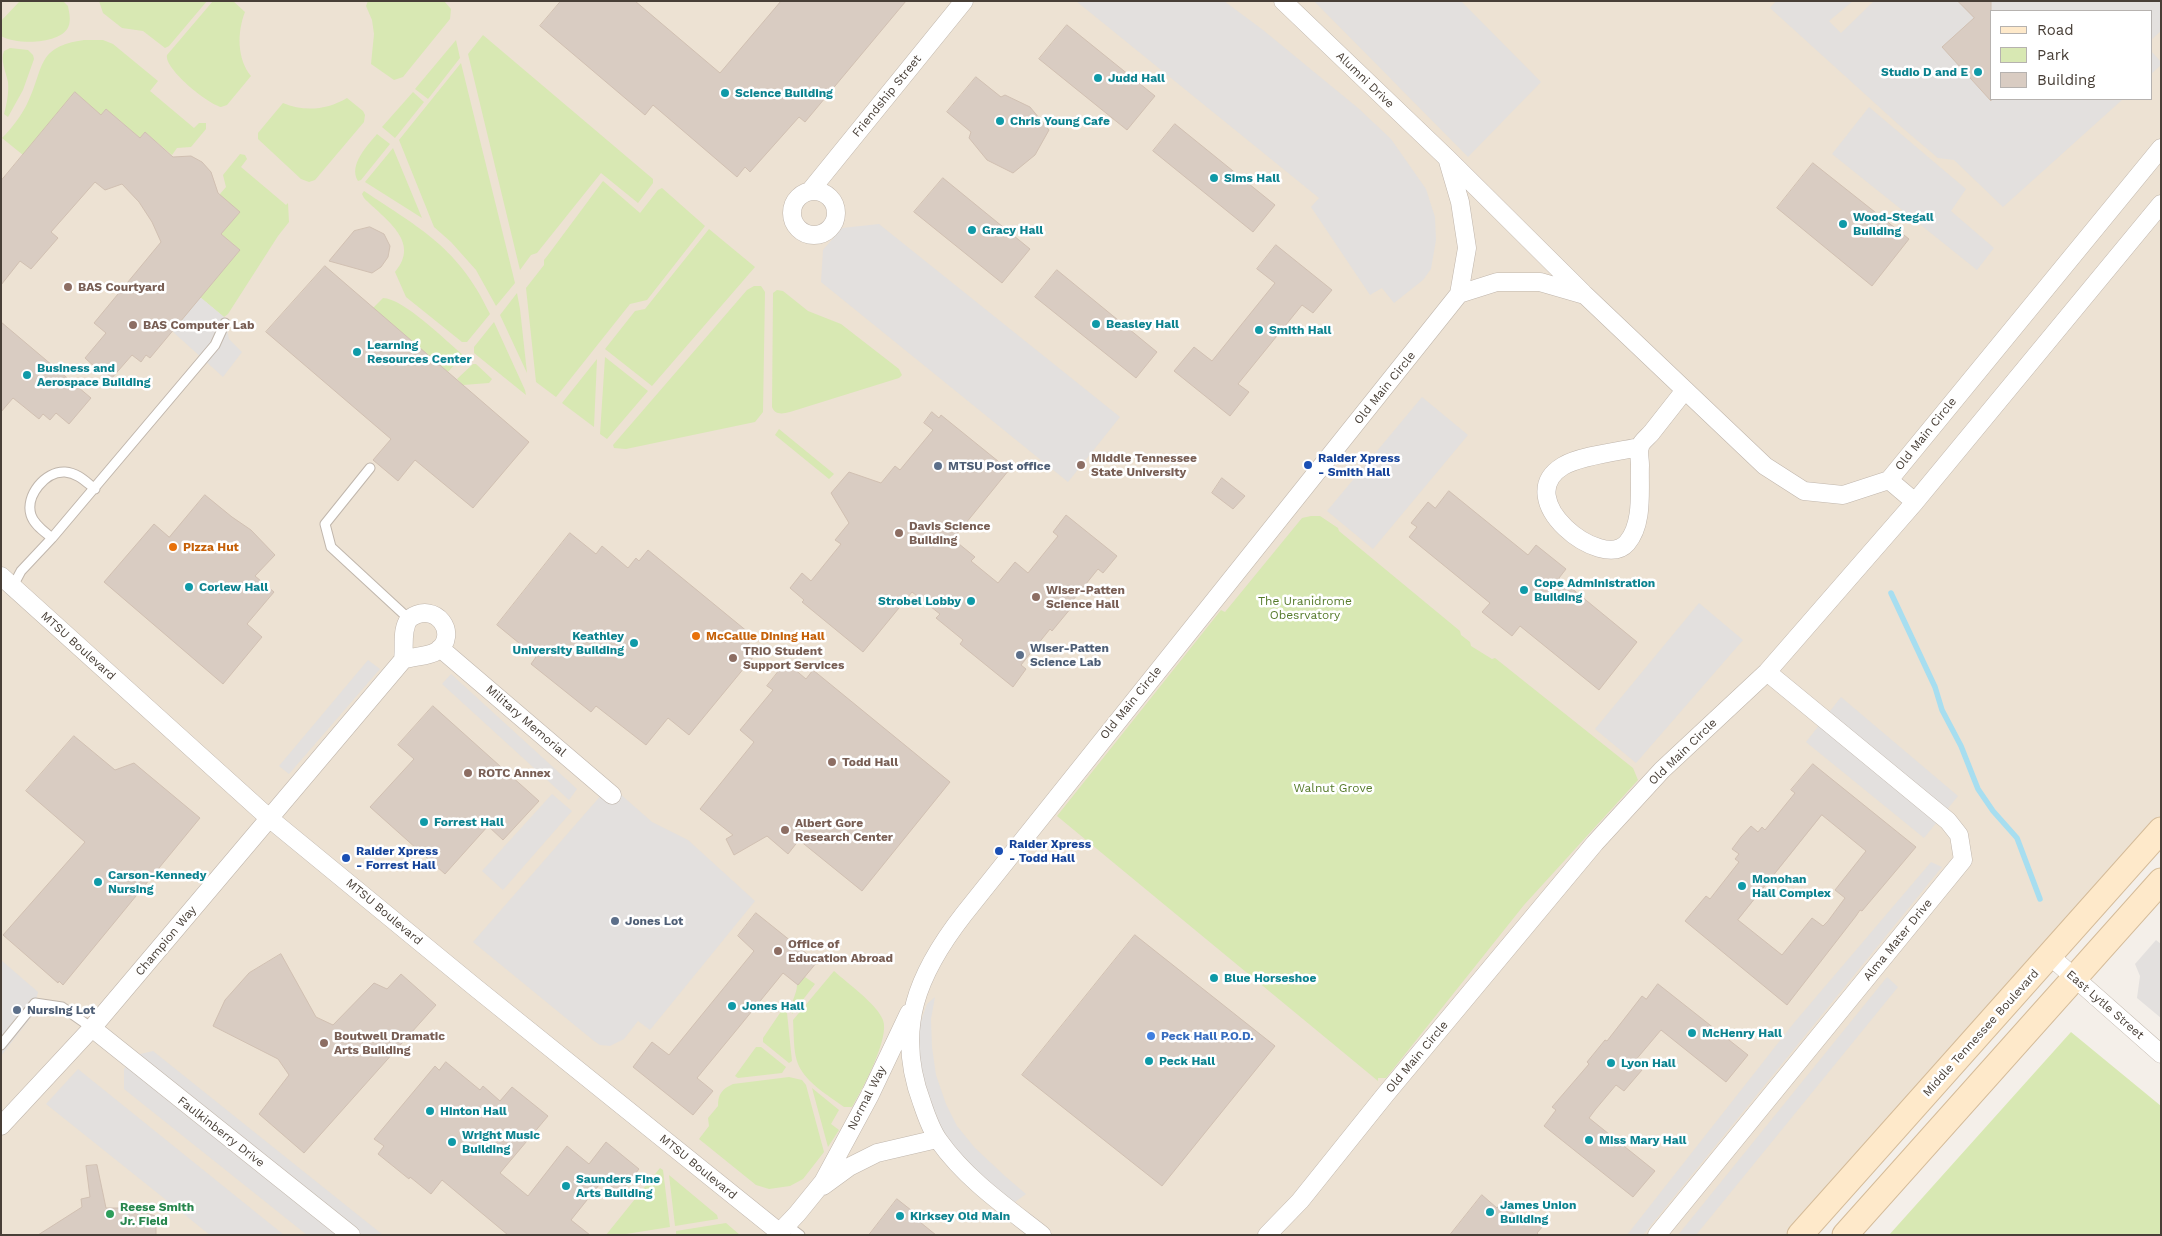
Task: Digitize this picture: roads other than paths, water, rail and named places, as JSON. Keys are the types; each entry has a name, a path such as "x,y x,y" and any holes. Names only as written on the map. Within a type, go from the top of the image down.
{"main road":[{"name":"Middle Tennessee Boulevard","path":"1800,1235 2161,830"},
{"path":"1845,1235 2161,881"}],"street":[{"name":"Friendship Street","path":"810,191 964,1"},
{"name":"Alumni Drive","path":"1283,1 1447,158 1585,295"},
{"name":"Old Main Circle","path":"1042,1235 991,1196 962,1169 937,1139 916,1086 911,1063 914,1003 944,939 1459,294 1498,282 1540,282 1585,295 1765,466 1804,491 1843,495 1889,480 2161,148"},
{"name":"Alumni Drive","path":"1447,158 1460,202 1467,248 1459,294"},
{"name":"Old Main Circle","path":"1267,1235 1300,1201 1385,1095 1595,843 1662,770 1766,672 1915,502 2161,204"},
{"path":"1640,447 1564,465 1553,473 1548,482 1546,492 1548,506 1555,517 1593,548 1617,549 1626,545 1632,536 1639,507 1640,447 1685,390"},
{"path":"1889,480 1915,502"},
{"name":"MTSU Boulevard","path":"7,581 270,818 468,982 786,1232"},
{"path":"422,612 436,616 445,627 444,642 440,648 428,654 403,660 404,630 409,619 422,612"},
{"name":"Military Memorial","path":"440,648 616,791"},
{"name":"Champion Way","path":"1,1126 92,1028 403,660"},
{"name":"Alma Mater Drive","path":"1657,1235 1964,860 1958,835 1948,821 1766,672"},
{"name":"East Lytle Street","path":"2050,956 2161,1054"},
{"name":"Normal Way","path":"786,1232 817,1191 870,1095 914,1003"},
{"name":"Faulkinberry Drive","path":"92,1028 351,1235"},
{"name":"Normal Way","path":"817,1191 848,1167 877,1153 937,1139"}],"lane":[{"path":"7,581 20,572 96,489 215,345 225,323"},
{"path":"370,468 325,524 330,547 409,619"},
{"path":"52,538 36,523 31,515 33,495 40,484 50,475 64,472 76,474 96,489"},
{"path":"1,1045 35,1003 62,1007 92,1028"}],"waterway":[{"path":"1891,593 1935,687 1942,710 1961,746 1978,789 1993,811 2017,838 2040,899"}],"place":[{"name":"Studio D and E","path":"1978,72"},
{"name":"Judd Hall","path":"1098,78"},
{"name":"Science Building","path":"725,93"},
{"name":"Chris Young Cafe","path":"1000,121"},
{"name":"Sims Hall","path":"1214,178"},
{"name":"Wood-Stegall Building","path":"1843,224"},
{"name":"Gracy Hall","path":"972,230"},
{"name":"BAS Courtyard","path":"68,287"},
{"name":"Beasley Hall","path":"1096,324"},
{"name":"BAS Computer Lab","path":"133,325"},
{"name":"Smith Hall","path":"1259,330"},
{"name":"Learning Resources Center","path":"357,352"},
{"name":"Business and Aerospace Building","path":"27,375"},
{"name":"Middle Tennessee State University","path":"1081,465"},
{"name":"Raider Xpress - Smith Hall","path":"1308,465"},
{"name":"MTSU Post office","path":"938,466"},
{"name":"Davis Science Building","path":"899,533"},
{"name":"Pizza Hut","path":"173,547"},
{"name":"Corlew Hall","path":"189,587"},
{"name":"Cope Administration Building","path":"1524,590"},
{"name":"Wiser-Patten Science Hall","path":"1036,597"},
{"name":"Strobel Lobby","path":"971,601"},
{"name":"McCallie Dining Hall","path":"696,636"},
{"name":"Keathley University Building","path":"634,643"},
{"name":"Wiser-Patten Science Lab","path":"1020,655"},
{"name":"TRiO Student Support Services","path":"733,658"},
{"name":"Todd Hall","path":"832,762"},
{"name":"ROTC Annex","path":"468,773"},
{"name":"Forrest Hall","path":"424,822"},
{"name":"Albert Gore Research Center","path":"785,830"},
{"name":"Raider Xpress - Todd Hall","path":"999,851"},
{"name":"Raider Xpress - Forrest Hall","path":"346,858"},
{"name":"Carson-Kennedy Nursing","path":"98,882"},
{"name":"Monohan Hall Complex","path":"1742,886"},
{"name":"Jones Lot","path":"615,921"},
{"name":"Office of Education Abroad","path":"778,951"},
{"name":"Blue Horseshoe","path":"1214,978"},
{"name":"Jones Hall","path":"732,1006"},
{"name":"Nursing Lot","path":"17,1010"},
{"name":"McHenry Hall","path":"1692,1033"},
{"name":"Peck Hall P.O.D.","path":"1151,1036"},
{"name":"Boutwell Dramatic Arts Building","path":"324,1043"},
{"name":"Peck Hall","path":"1149,1061"},
{"name":"Lyon Hall","path":"1611,1063"},
{"name":"Hinton Hall","path":"430,1111"},
{"name":"Miss Mary Hall","path":"1589,1140"},
{"name":"Wright Music Building","path":"452,1142"},
{"name":"Saunders Fine Arts Building","path":"566,1186"},
{"name":"James Union Building","path":"1490,1212"},
{"name":"Reese Smith Jr. Field","path":"110,1214"},
{"name":"Kirksey Old Main","path":"900,1216"}],"park label":[{"name":"The Uranidrome Obesrvatory","path":"1305,608"},
{"name":"Walnut Grove","path":"1333,788"}]}
